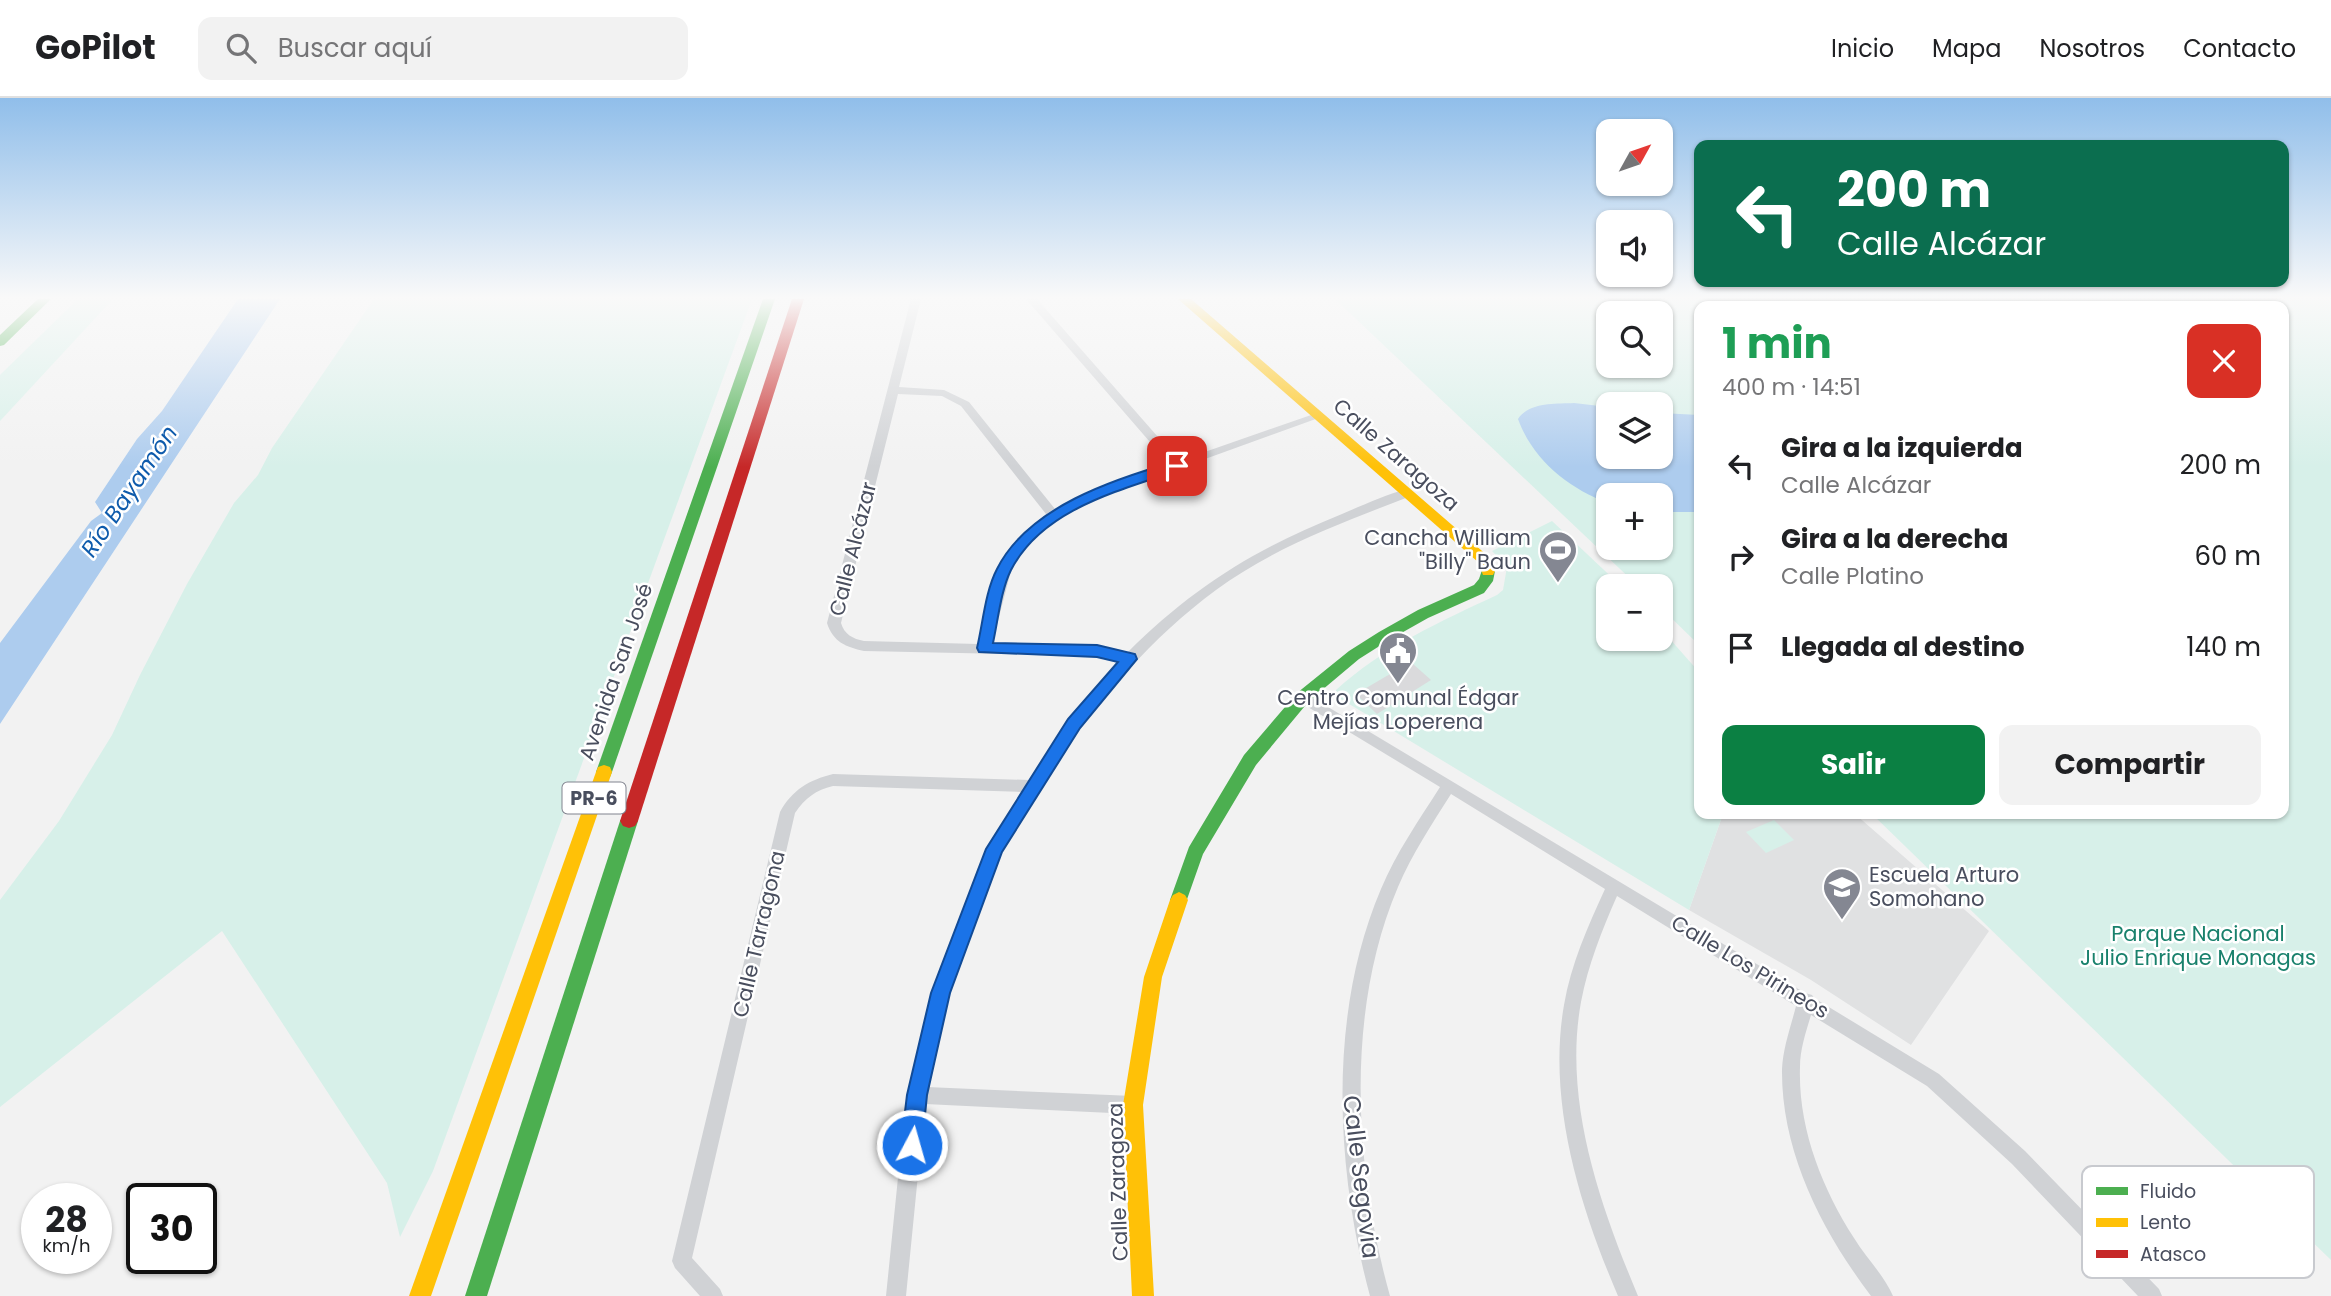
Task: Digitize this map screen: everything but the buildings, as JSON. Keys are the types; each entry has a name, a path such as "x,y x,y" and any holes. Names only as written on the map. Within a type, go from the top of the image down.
{"main road":[{"name":"Avenida San José","path":"420,1296 749,355"},
{"name":"PR-6","path":"476,1296 780,355"},
{"name":"Calle Zaragoza","path":"1143,1296 1133,1105 1153,977 1195,852 1250,760 1303,697 1354,655 1423,614 1479,589 1489,572 1484,560 1248,355"}],"street":[{"name":"Calle Alcázar","path":"902,355 834,622 835,629 852,644 864,646 1097,651 1130,659"},
{"path":"1080,355 1177,466"},
{"path":"893,390 944,393 965,404 1053,515"},
{"path":"984,648 1007,562 1031,534 1053,515 1099,493 1318,416"},
{"path":"896,1296 917,1095 941,993 994,849 1033,786 1074,724 1149,637 1186,607 1254,560 1324,525 1407,493"},
{"name":"Calle Los Pirineos","path":"1303,697 1806,1000 1933,1080 1985,1123 2082,1223"},
{"name":"Calle Tarragona","path":"713,1296 682,1261 785,825 793,802 808,788 833,780 1033,786"},
{"name":"Calle Segovia","path":"1380,1296 1370,1252 1354,1137 1350,1082 1358,991 1367,949 1385,899 1412,843 1449,785"},
{"path":"1614,885 1593,931 1580,973 1570,1020 1569,1060 1574,1116 1584,1164 1612,1262 1628,1296"},
{"path":"1806,1000 1791,1066 1798,1138 1837,1227 1866,1275 1884,1296"},
{"path":"917,1095 1133,1105"},
{"name":"Calle Los Pirineos","path":"2135,1278 2152,1296"}],"shaded area":[{"name":"Escuela Arturo Somohano","path":"1721,819 1861,819 1989,931 1911,1045 1811,980 1689,910"}],"green space":[{"path":"21,355 61,355 0,421 0,375"},
{"path":"336,355 732,355 433,1171 400,1237 387,1183 222,931 0,1107 0,900 59,821 112,735 187,584 234,503 258,475 272,448"},
{"name":"Parque Nacional Julio Enrique Monagas","path":"1394,355 1596,355 1596,378 1673,378 1673,355 1694,355 1694,640 1673,620 1673,574 1625,574 1611,560 1673,560 1673,483 1596,483 1596,546"},
{"name":"Parque Nacional Julio Enrique Monagas","path":"2289,355 2331,355 2331,1260 2314,1243 2314,1166 2234,1166 1877,819 2289,819"},
{"path":"1552,521 1608,574 1596,574 1596,651 1673,651 1673,643 1694,666 1694,819 1721,819 1689,910 1336,696 1336,690 1392,648 1497,595 1503,590 1507,567 1492,551"},
{"path":"1774,820 1794,840 1766,853 1746,832"}],"water":[{"name":"Río Bayamón","path":"200,355 243,355 0,724 0,643 91,521 102,513 95,502 137,439 162,411"},
{"path":"1574,403 1596,406 1596,469 1673,469 1673,414 1694,415 1694,512 1673,512 1673,483 1596,483 1596,498 1566,481 1543,460 1518,419 1529,409"}],"traffic: fast":[{"path":"604,772 749,355"},
{"path":"1179,900 1195,852 1250,760 1303,697 1354,655 1384,636 1423,614 1479,589 1486,581 1488,571"},
{"path":"476,1296 629,821"}],"traffic: slow":[{"path":"1248,355 1484,560 1488,571"},
{"path":"420,1296 604,772"},
{"path":"1143,1296 1133,1105 1153,977 1179,900"}],"traffic: jam":[{"path":"629,821 780,355"}],"place":[{"name":"Cancha William \"Billy\" Baun","path":"1558,584"},
{"name":"Centro Comunal Édgar Mejías Loperena","path":"1398,685"},
{"name":"Escuela Arturo Somohano","path":"1842,921"}],"route":[{"path":"912,1145 917,1095 941,993 994,849 1074,724 1130,659 1097,651 984,648 1003,571 1018,548 1053,515 1099,493 1177,466"}]}
